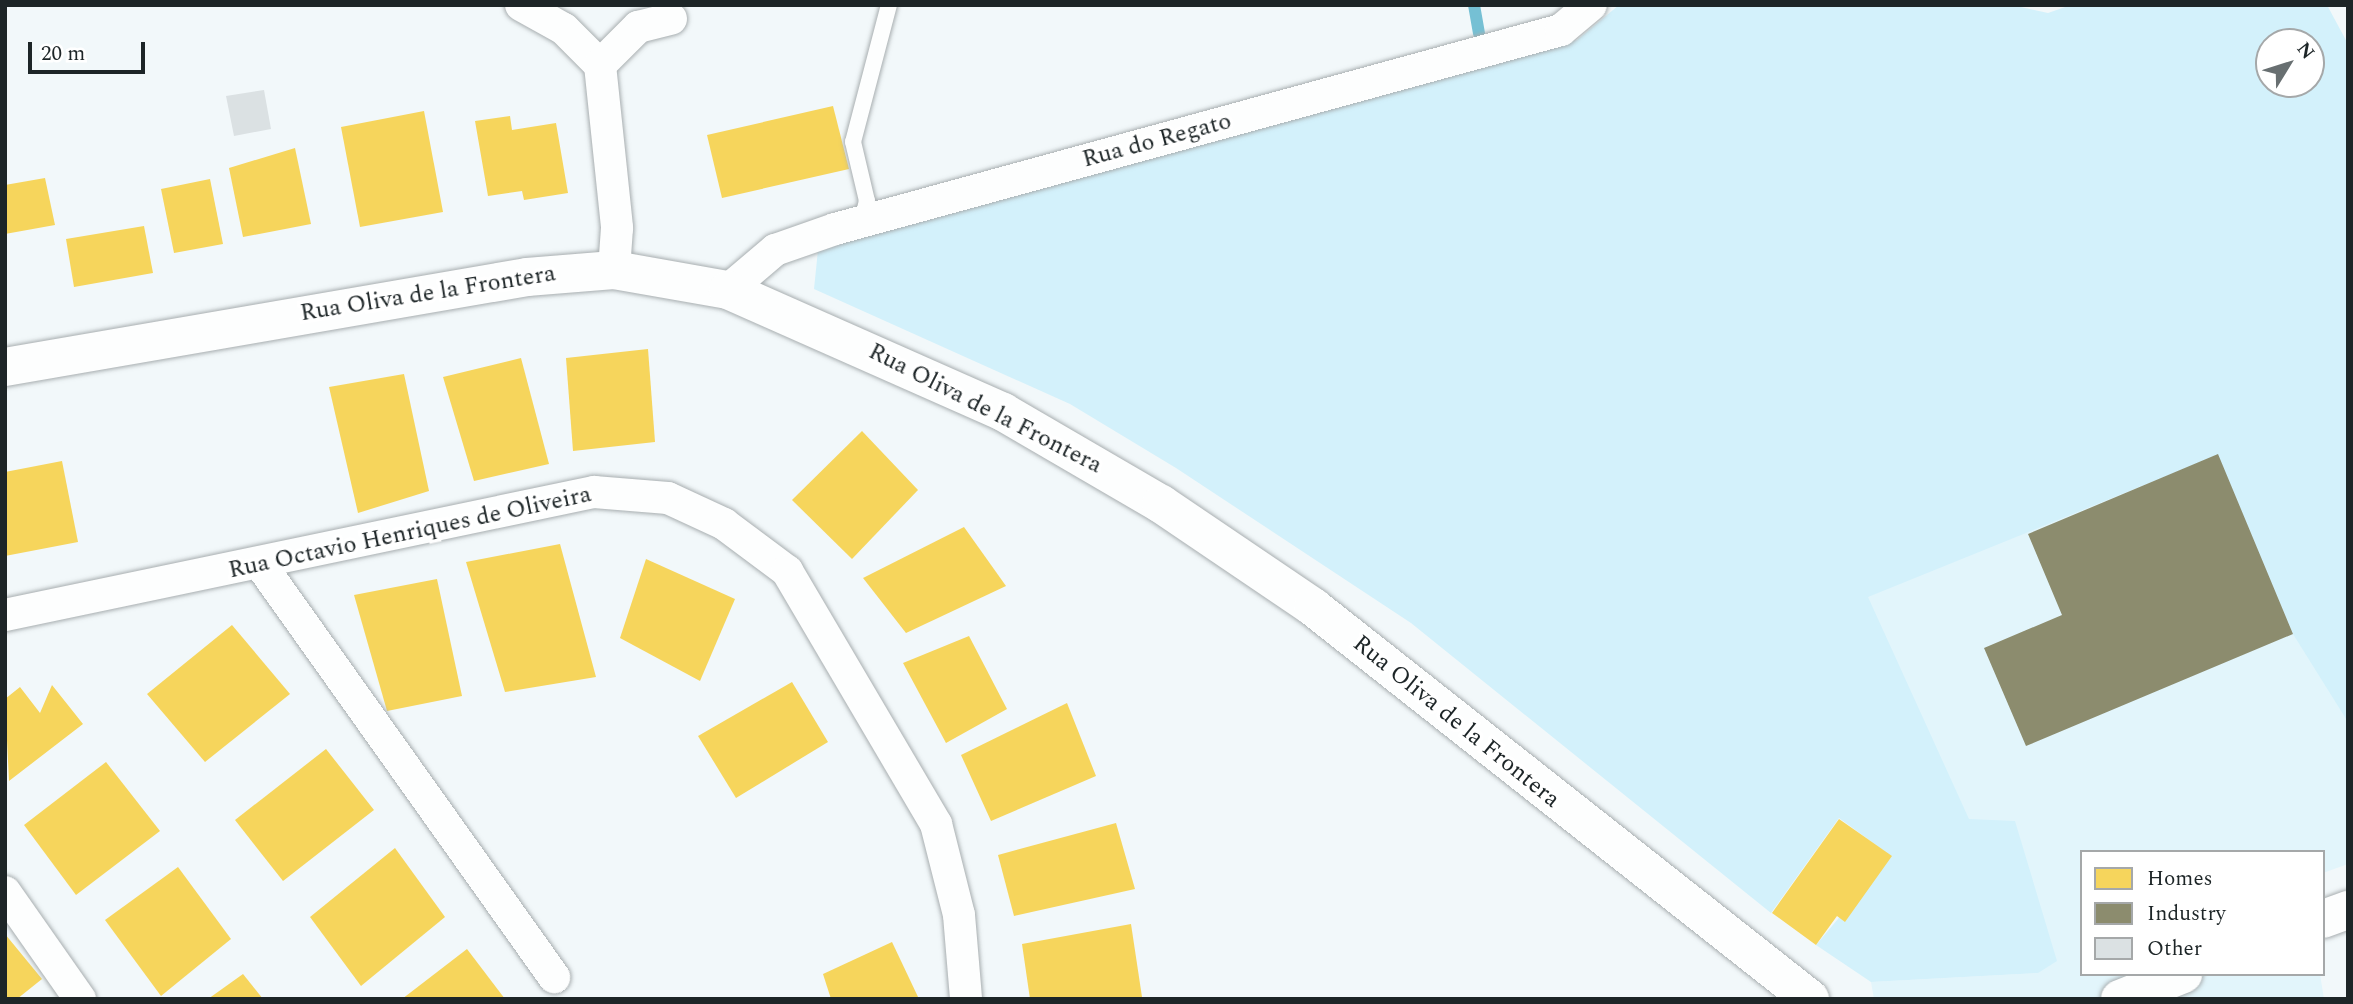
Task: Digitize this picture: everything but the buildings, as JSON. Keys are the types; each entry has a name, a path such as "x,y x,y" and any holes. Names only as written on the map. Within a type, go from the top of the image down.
{"main road":[{"name":"Rua Oliva de la Frontera","path":"5,367 329,308 614,270 728,290 1003,412 1161,503 1313,607 1810,999"},
{"path":"2325,918 2348,910"},
{"path":"2120,999 2178,976"}],"street":[{"path":"521,5 564,29 600,65 617,228 614,270"},
{"name":"Rua do Regato","path":"728,290 775,250 862,222 1561,30 1591,5"},
{"path":"600,65 638,27 671,19"},
{"name":"Rua Octavio Henriques de Oliveira","path":"5,615 261,565 594,492 668,498 724,524 787,571 936,824 959,915 965,999"},
{"path":"261,565 554,977"},
{"path":"5,892 80,999"}],"lane":[{"path":"862,222 867,201 853,142 889,5"}],"shaded area":[{"path":"1619,5 2012,5 2048,13 2071,5 2327,5 2348,44 2348,722 2293,634 2218,455 1868,597 1969,819 2015,821 2057,961 2038,973 1871,982 1816,945 1891,856 1839,818 1771,913 1411,623 1176,468 1070,404 814,289 818,250 836,234 1577,40"},
{"path":"2162,308 2348,617 2348,864 2325,872 2325,850 2080,850 2080,976 2320,976 2324,999 1874,999 1871,982 2038,973 1923,793 1783,466"}],"waterway":[{"path":"1474,5 1479,34"}]}
